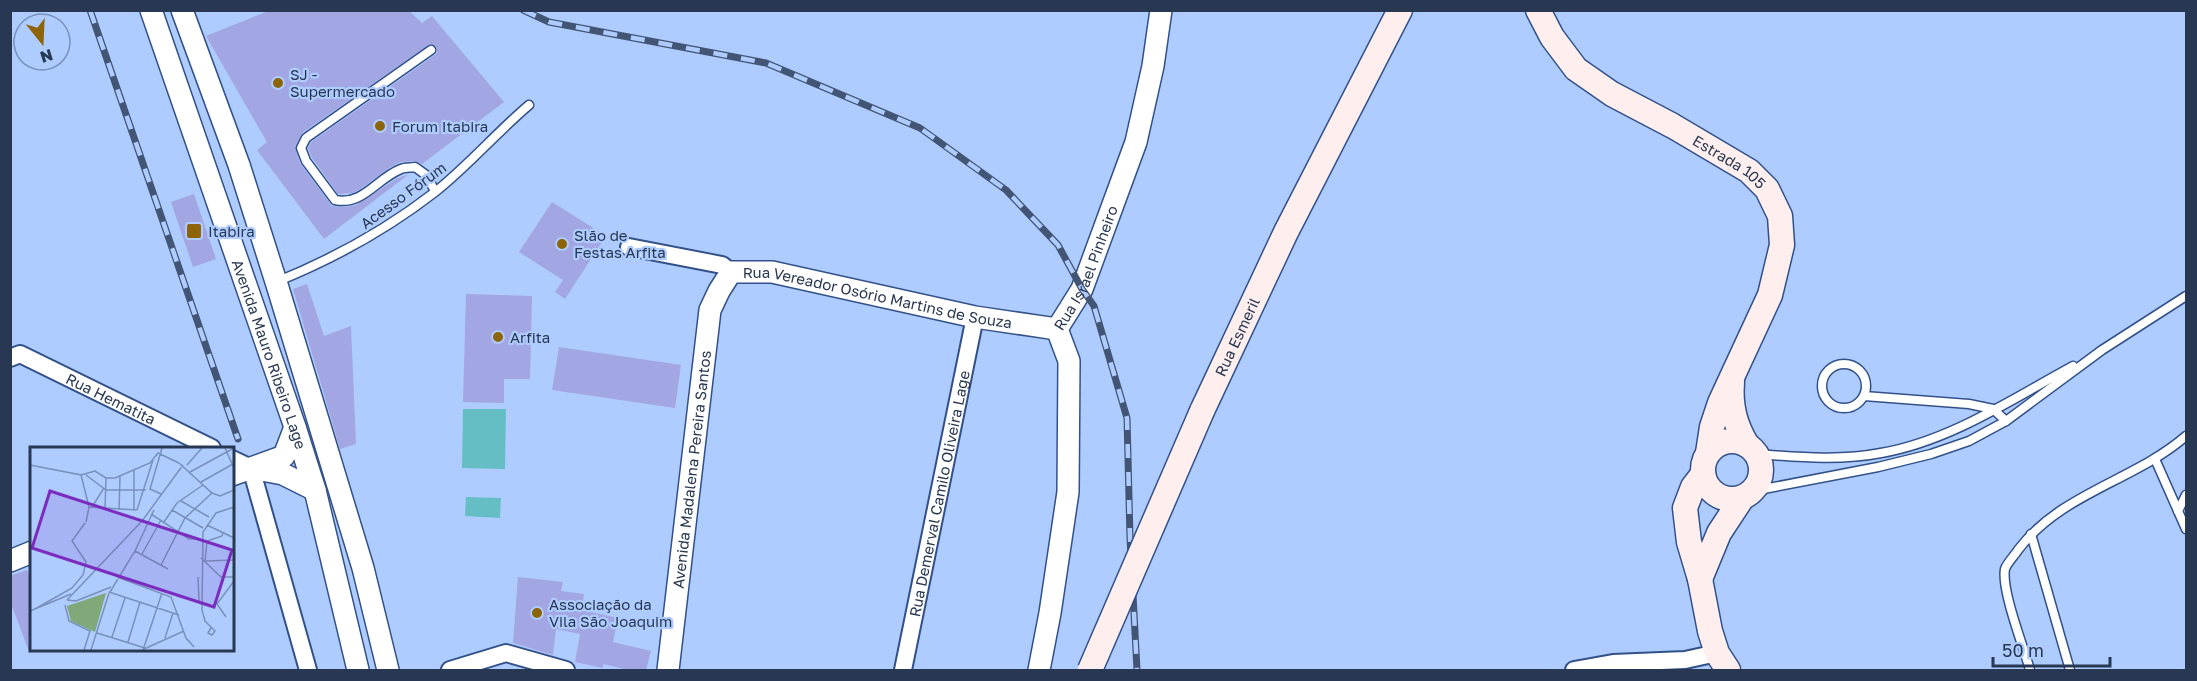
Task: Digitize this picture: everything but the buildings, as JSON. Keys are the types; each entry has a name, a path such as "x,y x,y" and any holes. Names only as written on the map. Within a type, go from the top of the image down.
{"main road":[{"name":"Rua Esmeril","path":"1089,670 1202,411 1286,232 1400,10"},
{"name":"Estrada 105","path":"1538,10 1552,37 1576,69 1612,94 1673,126 1749,171 1767,189 1780,216 1782,245 1770,295 1720,403 1712,427 1706,464 1693,487 1685,508 1689,542 1700,579 1710,632 1723,662"},
{"name":"Estrada 105","path":"1732,380 1733,414 1738,430 1752,449"},
{"path":"1700,579 1719,533 1760,480 1761,466 1752,449 1733,441 1719,444 1706,464 1708,486 1717,495 1729,499 1748,494"}],"street":[{"name":"Avenida Mauro Ribeiro Lage","path":"151,10 315,490 358,670"},
{"name":"Avenida Mauro Ribeiro Lage","path":"182,10 239,165 276,282 359,557 388,670"},
{"name":"Rua Israel Pinheiro","path":"1039,670 1068,492 1069,361 1057,329 1082,289 1136,141 1153,66 1161,10"},
{"name":"Rua Vereador Osório Martins de Souza","path":"629,247 722,265 731,272 772,272 975,317 1057,329"},
{"name":"Avenida Madalena Pereira Santos","path":"668,670 710,310 731,272"},
{"name":"Rua Demerval Camilo Oliveira Lage","path":"903,670 975,317"},
{"name":"Rua Hematita","path":"10,358 20,354 210,447"},
{"path":"239,467 284,456 295,427"},
{"path":"239,467 283,474 315,490"},
{"path":"239,467 308,670"},
{"path":"10,561 30,553"},
{"path":"450,670 506,653 566,670"},
{"path":"1574,670 1613,663 1683,665 1723,662"}],"lane":[{"path":"431,50 306,138 301,148 306,161 334,200 345,202 356,199 401,169 415,167 426,175 435,191"},
{"name":"Acesso Fórum","path":"276,282 351,248 383,229 435,191 529,105"},
{"path":"1748,494 1931,454 1969,441 2006,421 2103,350 2187,296"},
{"path":"1752,449 1823,459 1881,453 1930,440 1993,410 2103,350"},
{"path":"1844,364 1850,365 1861,372 1864,377 1866,390 1864,396 1861,401 1850,408 1837,408 1823,396 1821,383 1823,377 1831,368 1844,364"},
{"path":"1864,396 1969,404 1993,410 2006,421"},
{"path":"2030,670 2007,591 2005,568 2031,534 2062,508 2155,459 2187,436"},
{"path":"2155,459 2187,529"},
{"path":"2178,511 2187,495"},
{"path":"2031,534 2070,670"}],"shaded area":[{"path":"463,409 506,409 505,469 462,468"},
{"path":"466,497 501,498 500,518 465,516"}],"railway":[{"path":"90,10 238,439"},
{"path":"523,10 549,22 766,63 920,128 1006,190 1058,245 1094,306 1127,418 1137,670"}],"place":[{"name":"SJ - Supermercado","path":"278,83"},
{"name":"Forum Itabira","path":"380,126"},
{"name":"Itabira","path":"194,231"},
{"name":"Slão de Festas Arfita","path":"562,244"},
{"name":"Arfita","path":"498,337"},
{"name":"Associação da Vila São Joaquim","path":"537,613"}]}
